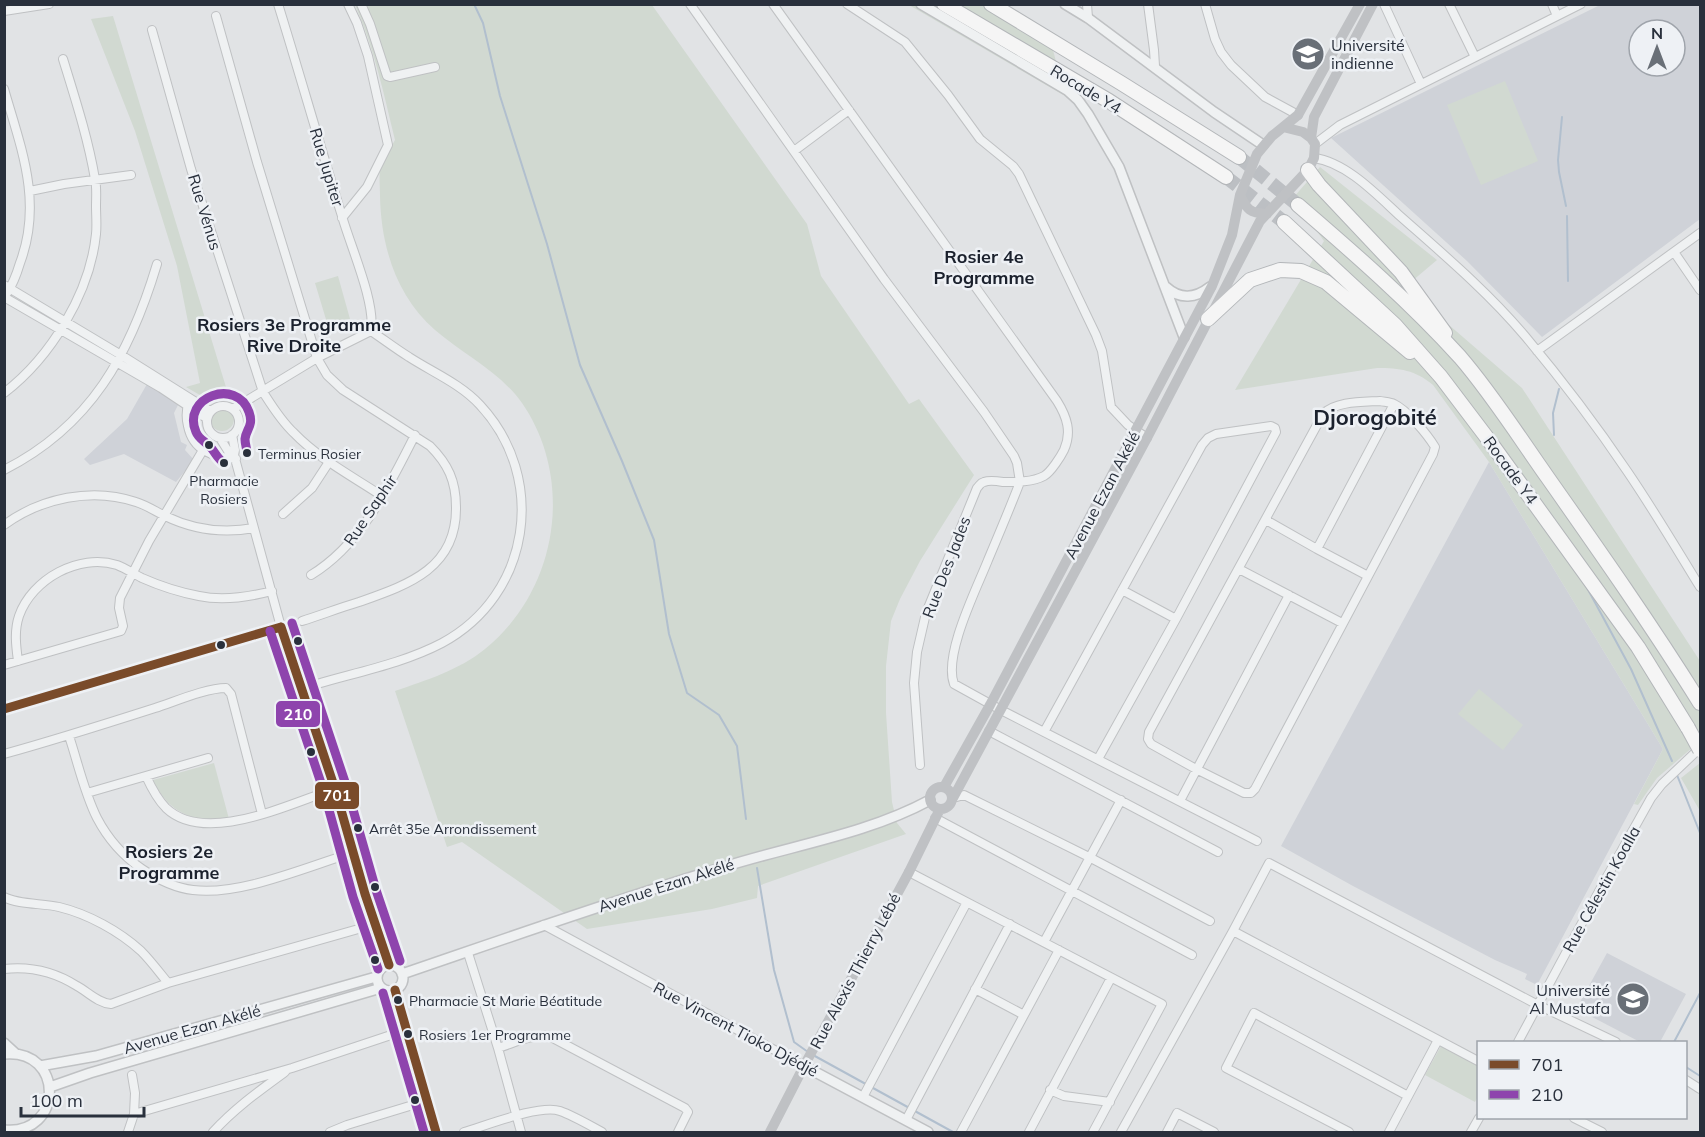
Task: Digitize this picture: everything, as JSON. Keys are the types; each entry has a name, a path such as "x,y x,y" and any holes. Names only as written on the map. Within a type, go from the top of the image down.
{"highway":[{"name":"Rocade Y4","path":"944,4 1109,101 1226,177"},
{"name":"Rocade Y4","path":"991,4 1239,157"},
{"path":"1311,164 1319,185 1401,272 1438,322 1460,357"},
{"name":"Rocade Y4","path":"1298,205 1355,254 1460,357 1658,634 1701,703"},
{"name":"Rocade Y4","path":"1284,222 1395,325 1441,377 1638,647 1701,749"},
{"path":"1208,319 1250,280 1280,270 1301,271 1326,282 1441,377"}],"main road":[{"path":"1263,145 1298,115 1360,4"},
{"path":"1311,164 1314,117 1373,4"},
{"path":"1283,127 1303,132 1313,141"},
{"name":"Avenue Ezan Akélé","path":"944,787 990,705 1212,286 1232,235 1240,195 1263,145"},
{"name":"Avenue Ezan Akélé","path":"952,798 1147,438 1260,221 1287,194 1311,164"},
{"path":"1240,195 1244,205 1250,210 1267,214"},
{"path":"937,787 944,787 950,791 952,798 948,807 937,814 930,800 931,792 937,787"},
{"name":"Rue Alexis Thierry Lébé","path":"773,1132 804,1066 909,872 937,814"}],"street":[{"path":"4,11 49,4"},
{"name":"Rue Jupiter","path":"278,4 369,301 373,321 371,331"},
{"path":"342,218 367,186 388,145 368,56 348,4"},
{"path":"361,4 387,76 435,66"},
{"path":"690,4 884,279 990,421 1017,463 1020,482 961,625 952,665 951,677 954,684 990,705 1257,841"},
{"name":"Rue Des Jades","path":"773,4 1062,409 1067,423 1068,439 1060,458 1046,476 1020,482 987,481 977,488 926,613 917,652 914,683 920,765"},
{"path":"847,4 905,42 980,139 1013,165 1096,335 1102,351 1111,407 1135,431 1147,438"},
{"path":"921,4 1067,90 1078,100 1119,167 1184,337"},
{"path":"1065,4 1088,18 1214,112 1263,145"},
{"path":"1087,4 1088,18"},
{"path":"1148,4 1155,66"},
{"path":"1205,4 1215,39 1231,65 1265,97 1298,115"},
{"path":"1384,4 1421,84"},
{"path":"1449,4 1475,57"},
{"path":"1552,4 1557,16"},
{"path":"1313,141 1340,124 1581,4"},
{"path":"216,16 257,162 318,358 327,375 343,390 415,435 442,458 452,477 456,497 454,534 443,555 432,569 397,589 302,621"},
{"name":"Rue Vénus","path":"152,30 191,170 263,392 276,413 294,434 329,462 382,496"},
{"path":"4,393 32,368 66,321 79,296 90,265 96,233 96,180 84,128 63,59"},
{"path":"4,88 27,168 31,205 25,251 4,297 60,329 119,358"},
{"path":"794,151 849,110"},
{"path":"1311,164 1324,159 1366,186 1476,286 1525,336 1628,471 1701,587"},
{"path":"30,191 131,175"},
{"path":"1537,351 1701,233"},
{"path":"1674,252 1701,290"},
{"path":"4,470 26,459 78,418 103,386 135,327 157,264"},
{"path":"1164,285 1176,294 1191,297 1212,286"},
{"path":"7,287 66,321 119,358 208,414"},
{"path":"233,409 318,358 371,331 408,357 463,390 478,403 504,436 514,462 521,487 522,512 515,556 506,578 480,613 464,629 415,655 317,684"},
{"path":"1380,401 1394,404 1406,412 1435,447 1251,794 1244,793 1151,744 1148,736 1266,520 1323,414 1328,410 1357,403 1380,401"},
{"path":"189,402 186,414 191,437 203,450 218,457 235,457"},
{"path":"1317,549 1394,404"},
{"path":"225,405 233,409 238,415 237,430 232,435 220,438 212,435 206,427 208,414 217,406 225,405"},
{"path":"1044,732 1197,454 1208,438 1216,434 1271,426 1275,428 1276,432 1098,759"},
{"path":"232,435 235,457 281,627 335,789 364,894 389,965"},
{"name":"Rue Saphir","path":"311,575 326,566 348,545 363,525 382,496 415,435"},
{"path":"220,438 235,457"},
{"path":"4,665 121,631 123,626 118,603 132,573 203,450"},
{"path":"283,514 312,488 329,462"},
{"path":"4,525 38,506 78,496 104,496 136,502 197,529 229,532 254,528"},
{"path":"1266,520 1368,576"},
{"path":"18,661 15,635 27,599 46,580 68,568 86,563 117,565 175,591 202,597 255,596 272,591"},
{"path":"1239,569 1342,623"},
{"path":"1122,590 1176,619"},
{"path":"1179,801 1289,595"},
{"path":"4,709 281,627"},
{"path":"4,754 69,736 192,696 226,688 232,698 262,814"},
{"path":"989,731 1218,852"},
{"path":"69,736 87,793 98,820 111,840 134,864 166,883 191,890 215,891 236,888 352,853"},
{"name":"Rue Célestin Koalla","path":"1519,1041 1651,798 1662,784 1701,749"},
{"path":"87,793 208,758"},
{"path":"146,776 153,791 166,808 180,817 216,824 234,822 262,814 335,789"},
{"path":"952,798 964,795 1089,857 1210,921"},
{"name":"Avenue Ezan Akélé","path":"402,974 633,894 741,861 864,828 897,816 930,800"},
{"path":"1044,942 1121,800"},
{"path":"937,814 1071,891 1192,955"},
{"path":"1121,1132 1269,863 1538,1005 1614,1041"},
{"path":"909,872 966,904 1010,924 1162,1004 1093,1132"},
{"path":"4,897 10,900 61,907 88,917 141,952 168,983"},
{"path":"863,1097 966,904"},
{"path":"4,969 17,967 37,969 58,976 106,1004 115,1003 168,983 376,924"},
{"path":"906,1120 1010,924"},
{"name":"Rue Vincent Tioko Djédjé","path":"544,925 928,1132"},
{"path":"1233,931 1477,1060"},
{"path":"962,1132 1059,950"},
{"path":"468,952 521,1132"},
{"path":"389,965 399,968 402,974 402,982 395,990 386,991 381,988 376,977 380,970 389,965"},
{"name":"Avenue Ezan Akélé","path":"40,1066 96,1056 376,977"},
{"path":"1029,1132 1111,978"},
{"name":"Avenue Ezan Akélé","path":"50,1087 90,1073 381,988"},
{"path":"975,989 1024,1015"},
{"path":"395,990 436,1132"},
{"path":"1349,1132 1226,1068 1254,1013 1408,1096"},
{"path":"134,1114 292,1068 406,1030"},
{"path":"498,1048 541,1035 549,1036 685,1108 688,1112 687,1116 678,1132"},
{"path":"1389,1132 1438,1040"},
{"path":"4,1043 16,1054"},
{"path":"4,1054 16,1054 30,1058 47,1075 50,1087 50,1098 45,1112 34,1128 7,1131"},
{"path":"213,1132 249,1098 292,1068"},
{"path":"128,1132 134,1114 135,1093 132,1075"},
{"path":"1687,1081 1701,1089"},
{"path":"1050,1090 1064,1096 1110,1102"},
{"path":"330,1132 426,1101"},
{"path":"464,1132 548,1108 560,1111 602,1132"},
{"path":"1167,1132 1177,1113 1214,1132"},
{"path":"1576,1119 1602,1132"}],"shaded area":[{"path":"355,5 652,5 807,224 821,276 909,404 919,399 974,475 920,561 891,621 886,666 886,713 892,802 897,823 906,834 758,886 757,898 712,909 587,929 462,842 447,847 395,691 442,674 464,663 485,649 510,625 529,596 543,566 551,533 553,499 549,466 539,433 522,403 503,382 421,317 410,302 393,269 381,215 380,168 395,140 373,54"},
{"path":"909,5 984,5 1053,50 1065,96"},
{"path":"1600,5 1700,5 1700,219 1542,337 1467,261 1331,138"},
{"path":"113,16 229,397 215,395 205,398 186,387 200,383 177,266 135,131 91,19"},
{"path":"1505,81 1538,161 1481,185 1447,105"},
{"path":"1320,167 1437,260 1405,287 1522,388 1700,661 1700,741 1657,778 1638,805 1634,804 1663,749 1489,462 1433,385 1407,371 1377,368 1235,390 1324,241 1293,198"},
{"path":"338,276 350,319 328,326 315,283"},
{"path":"147,384 179,403 174,413 181,442 187,445 185,450 194,460 176,482 124,454 90,465 84,459 127,419"},
{"path":"222,407 230,411 234,419 230,427 222,431 214,427 210,419 214,411"},
{"path":"1489,462 1663,749 1537,985 1525,979 1527,974 1495,960 1281,846"},
{"path":"1479,689 1523,725 1503,750 1458,714"},
{"path":"214,763 229,819 205,820 184,814 166,801 153,780"},
{"path":"1700,763 1700,811 1681,778"},
{"name":"Université Al Mustafa","path":"1607,953 1686,994 1661,1041 1638,1041 1575,1008"},
{"path":"1441,1046 1477,1065 1477,1098 1475,1102 1425,1075"}],"waterway":[{"path":"474,4 483,23 500,96 547,244 580,365 654,540 669,634 687,693 719,715 737,746 746,819"},
{"path":"1562,117 1558,160 1566,206"},
{"path":"1567,216 1568,281"},
{"path":"1554,435 1553,413 1559,389"},
{"path":"1585,584 1631,669 1672,761"},
{"path":"1677,775 1700,833"},
{"path":"757,868 774,970 794,1042 808,1052"},
{"path":"1675,1041 1700,993"},
{"path":"813,1055 953,1132"},
{"path":"1687,1068 1700,1076"}],"tunnel":[{"path":"1239,157 1298,205"},
{"path":"1226,177 1284,222"}],"transit line":[{"name":"210","path":"224,463 197,435 193,420 196,409 212,396 234,395 243,401 250,417 245,439 247,453"},
{"name":"210","path":"292,623 346,785 376,890 400,961"},
{"name":"701","path":"281,627 335,789 365,894 389,965"},
{"name":"701","path":"4,709 281,627"},
{"name":"210","path":"270,631 324,792 353,897 378,969"},
{"name":"701","path":"395,990 436,1132"},
{"name":"210","path":"383,993 424,1132"}],"place":[{"name":"Université indienne","path":"1308,54"},
{"name":"Terminus Rosier","path":"247,453"},
{"name":"Pharmacie Rosiers","path":"224,463"},
{"name":"Arrêt 35e Arrondissement","path":"358,828"},
{"name":"Université Al Mustafa","path":"1633,999"},
{"name":"Pharmacie St Marie Béatitude","path":"398,1000"},
{"name":"Rosiers 1er Programme","path":"408,1034"}],"district":[{"name":"Rosier 4e Programme","path":"984,267"},
{"name":"Rosiers 3e Programme Rive Droite","path":"294,335"},
{"name":"Djorogobité","path":"1375,417"},
{"name":"Rosiers 2e Programme","path":"169,862"}]}
